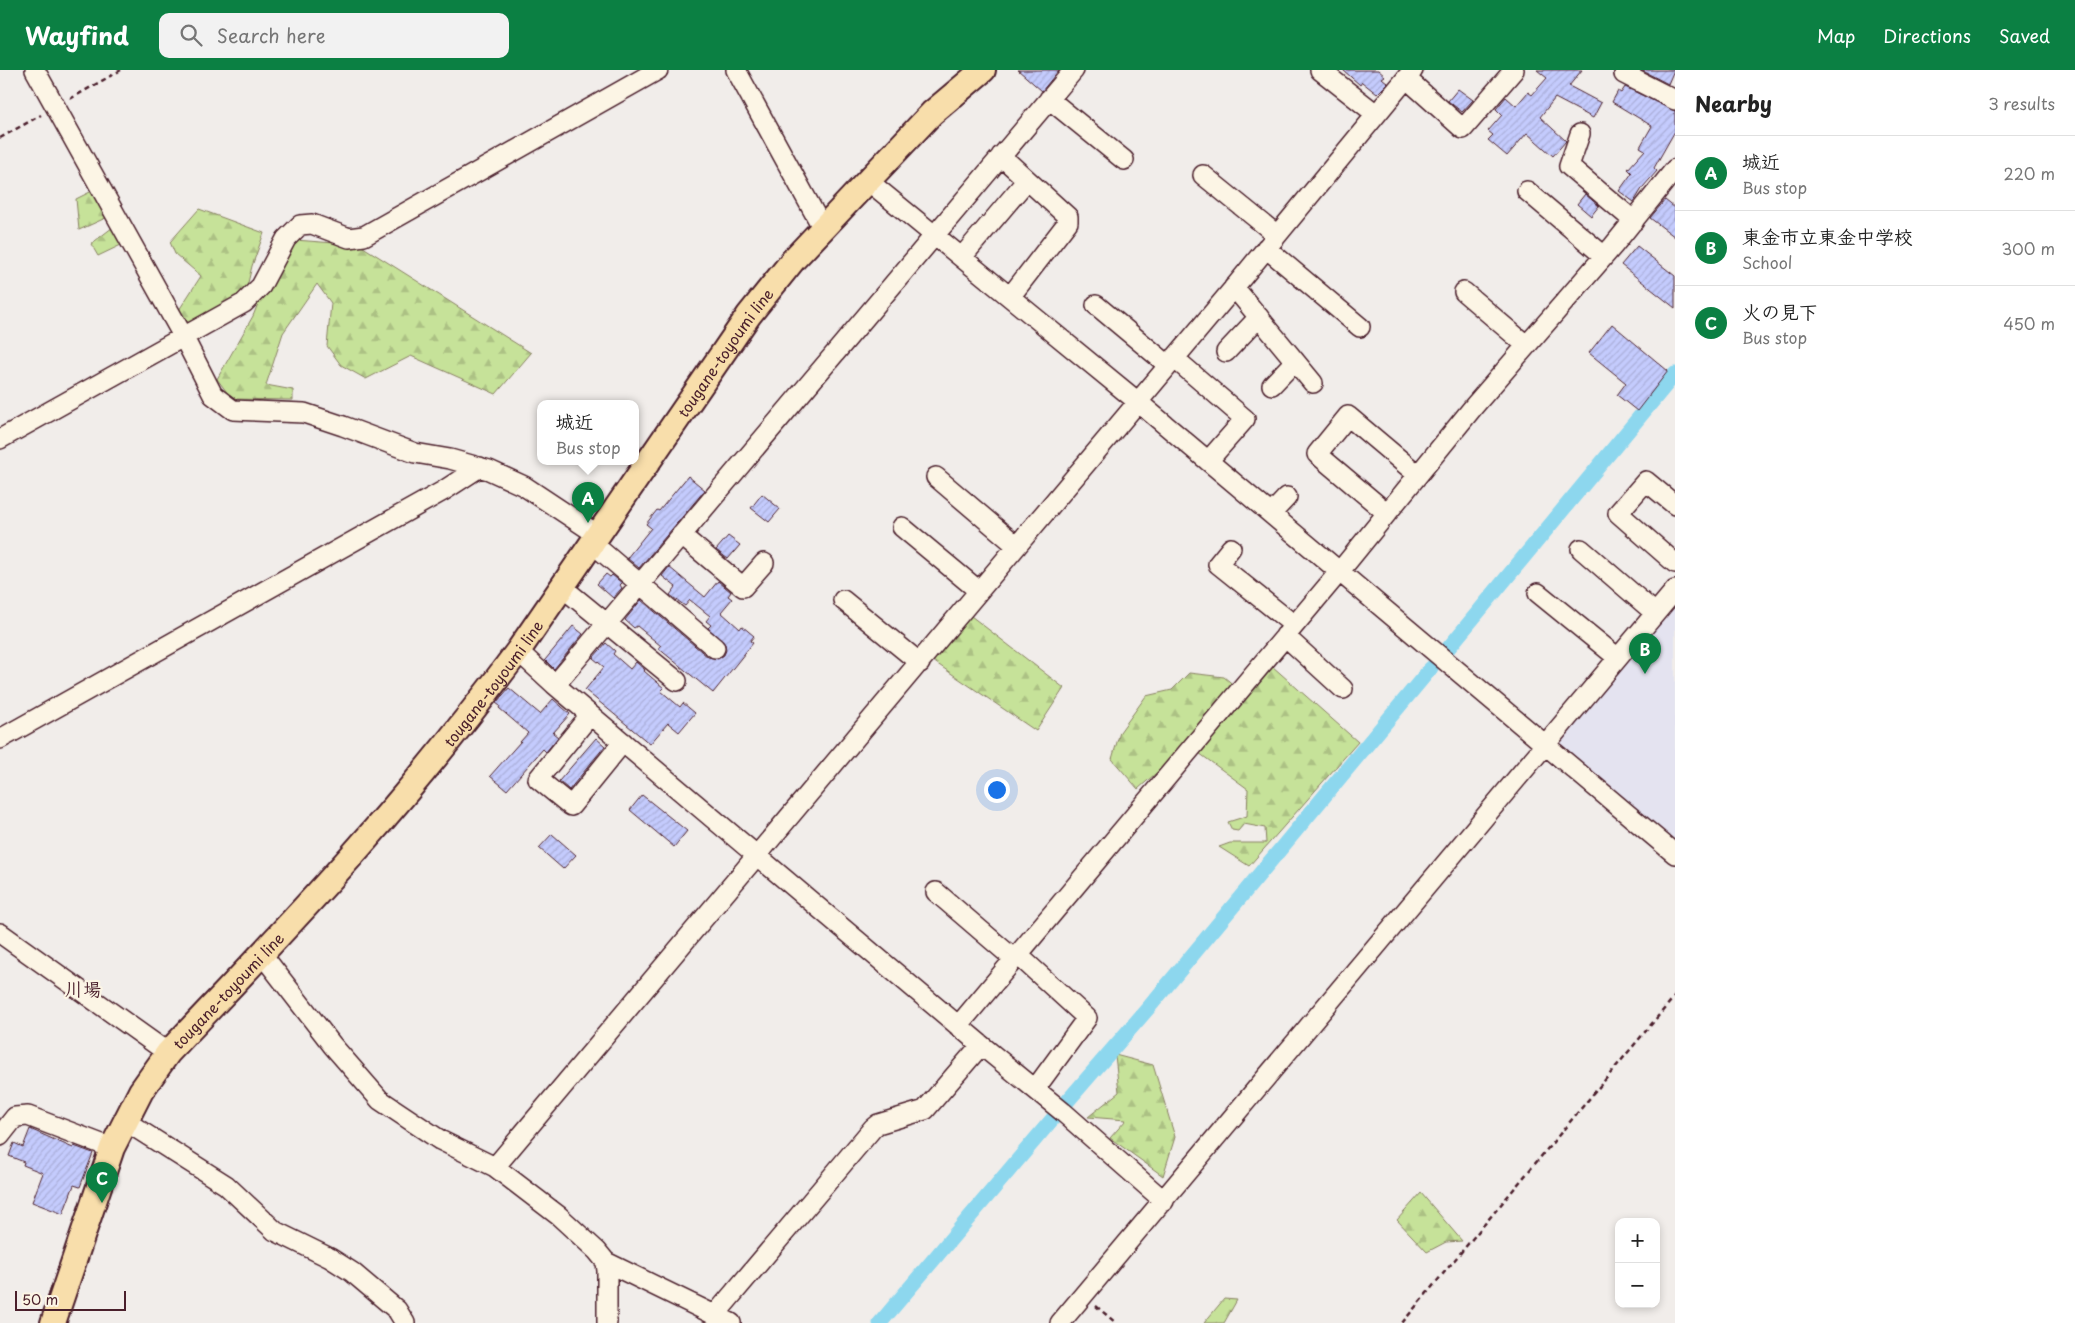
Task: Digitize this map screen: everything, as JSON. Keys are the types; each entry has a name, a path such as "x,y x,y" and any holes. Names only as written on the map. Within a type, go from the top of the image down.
{"main road":[{"name":"tougane-toyoumi line","path":"53,1323 112,1148 141,1091 168,1053 355,852 424,772 518,651 749,315 794,259 822,227 932,114 983,70"}],"street":[{"path":"35,70 183,336 213,395 233,410 304,413 415,453 450,459 480,467 524,486 595,539 640,584 715,648"},
{"path":"0,439 244,303 261,286 276,262 286,238 300,226 312,224 349,238 364,236 658,70"},
{"path":"736,70 822,227"},
{"path":"555,685 1074,70"},
{"path":"1320,70 1376,114"},
{"path":"495,1167 1234,287 1376,114 1403,75 1463,128 1514,70"},
{"path":"1628,70 1624,74 1675,100"},
{"path":"1049,99 1124,160"},
{"path":"1580,134 1569,166 1634,221"},
{"path":"1001,156 1068,217 1068,222 1010,297"},
{"path":"958,1026 1290,631 1526,345 1634,221 1675,169"},
{"path":"1203,175 1360,327"},
{"path":"867,180 1138,402 1675,854"},
{"path":"962,257 1027,180"},
{"path":"1526,190 1604,256"},
{"path":"1234,287 1313,383"},
{"path":"1464,292 1526,345"},
{"path":"1096,305 1245,419 1208,461"},
{"path":"1226,352 1259,317"},
{"path":"1272,385 1295,361"},
{"path":"1387,513 1317,454 1348,416 1418,475"},
{"path":"0,739 409,510 480,467"},
{"path":"936,476 1017,546"},
{"path":"1675,505 1646,481 1618,513 1675,563"},
{"path":"1271,514 1287,497"},
{"path":"902,528 979,591"},
{"path":"681,535 744,588 764,563"},
{"path":"1231,548 1218,564 1290,631 1343,689"},
{"path":"1581,549 1655,613"},
{"path":"562,587 677,681"},
{"path":"1060,1323 1675,590"},
{"path":"1538,593 1618,658"},
{"path":"843,600 920,662"},
{"path":"518,651 590,715 1035,1089 1164,1200"},
{"path":"590,715 538,779 571,806 623,742"},
{"path":"936,892 1088,1018 1035,1089"},
{"path":"0,933 168,1053"},
{"path":"261,954 345,1060 380,1100 440,1140 495,1167 559,1216 597,1251 606,1262 723,1319 873,1128 878,1124 925,1110 981,1045"},
{"path":"0,1136 10,1121 15,1118 28,1116 112,1148"},
{"path":"125,1121 226,1185 275,1231 330,1258 352,1272 397,1310 405,1323"},
{"path":"606,1262 607,1323"}],"path":[{"path":"1402,1323 1675,996"},
{"path":"1084,1296 1116,1323"}],"shaded area":[{"path":"1675,603 1675,846 1555,746"}],"green space":[{"path":"96,189 110,216 79,230 76,199"},
{"path":"199,209 264,233 252,266 246,291 189,324 179,310 201,276 175,254 170,242"},
{"path":"117,224 121,245 98,256 91,244"},
{"path":"295,240 360,245 531,353 496,394 411,356 366,379 341,365 327,346 331,303 317,284 283,333 266,385 293,390 293,400 232,399 217,379 253,316 265,286"},
{"path":"971,616 1064,688 1036,731 930,659"},
{"path":"1272,666 1358,742 1249,866 1219,847 1230,843 1266,843 1265,828 1244,824 1238,831 1232,830 1228,822 1247,816 1248,789 1188,745 1138,789 1112,759 1120,732 1146,696 1172,690 1189,673 1224,677 1235,686"},
{"path":"1115,1055 1153,1065 1175,1137 1163,1176 1110,1138 1126,1120 1088,1117 1119,1092"},
{"path":"1421,1193 1462,1241 1446,1242 1427,1252 1397,1220"},
{"path":"1224,1299 1237,1300 1224,1323 1204,1323"}],"building":[{"path":"1018,70 1059,70 1042,91"},
{"path":"1343,70 1378,70 1385,76 1382,78 1388,83 1377,94 1362,82 1360,85"},
{"path":"1537,70 1582,70 1569,86 1601,103 1593,118 1555,98 1540,117 1566,141 1553,156 1527,133 1507,156 1488,140 1493,135 1488,131 1502,115 1496,109 1506,97 1516,106 1528,92 1532,95 1547,78"},
{"path":"1641,70 1674,70 1668,84"},
{"path":"1625,87 1675,111 1675,131 1654,168 1657,171 1643,187 1634,202 1619,191 1632,173 1628,169 1645,150 1640,147 1652,126 1612,102 1618,91 1621,93"},
{"path":"1458,89 1473,100 1462,112 1448,101"},
{"path":"1585,194 1599,206 1591,216 1577,204"},
{"path":"1665,200 1675,208 1675,237 1650,218"},
{"path":"1637,246 1675,276 1675,308 1621,265"},
{"path":"1612,324 1668,371 1637,411 1617,395 1626,383 1589,353"},
{"path":"688,476 705,490 639,568 627,558 651,528 646,524"},
{"path":"762,494 780,509 769,522 751,508"},
{"path":"728,536 740,545 728,559 716,550"},
{"path":"669,567 705,597 718,581 731,592 728,596 732,599 721,612 740,629 742,626 754,636 750,641 753,643 713,693 658,648 661,646 637,626 634,628 625,620 641,600 708,657 718,659 724,655 726,650 725,644 708,628 711,625 706,621 710,616 690,600 685,606 670,595 676,587 662,576"},
{"path":"606,574 610,577 612,575 622,583 620,585 622,588 613,598 597,584"},
{"path":"573,626 583,634 554,669 545,660"},
{"path":"606,643 615,651 613,654 630,669 636,662 664,688 661,691 680,707 683,703 695,713 679,732 668,723 650,744 585,690 604,667 593,658"},
{"path":"509,688 540,714 553,699 570,714 553,733 558,737 546,752 543,749 507,790 490,776 528,733 499,708 500,706 496,703"},
{"path":"596,738 605,746 569,790 559,781"},
{"path":"642,795 687,831 674,847 630,810"},
{"path":"552,834 576,855 563,869 539,848"},
{"path":"30,1129 73,1148 74,1146 93,1153 80,1187 74,1185 63,1214 32,1202 43,1173 23,1165 24,1162 9,1156 14,1143 23,1147"}],"waterway":[{"path":"1446,651 1675,374"},
{"path":"1065,1104 1150,1006 1431,668"},
{"path":"880,1323 1055,1116"}],"place":[{"name":"城近","path":"588,523"},
{"name":"東金市立東金中学校","path":"1645,674"},
{"name":"火の見下","path":"102,1203"}],"district":[{"name":"川場","path":"83,988"}]}
